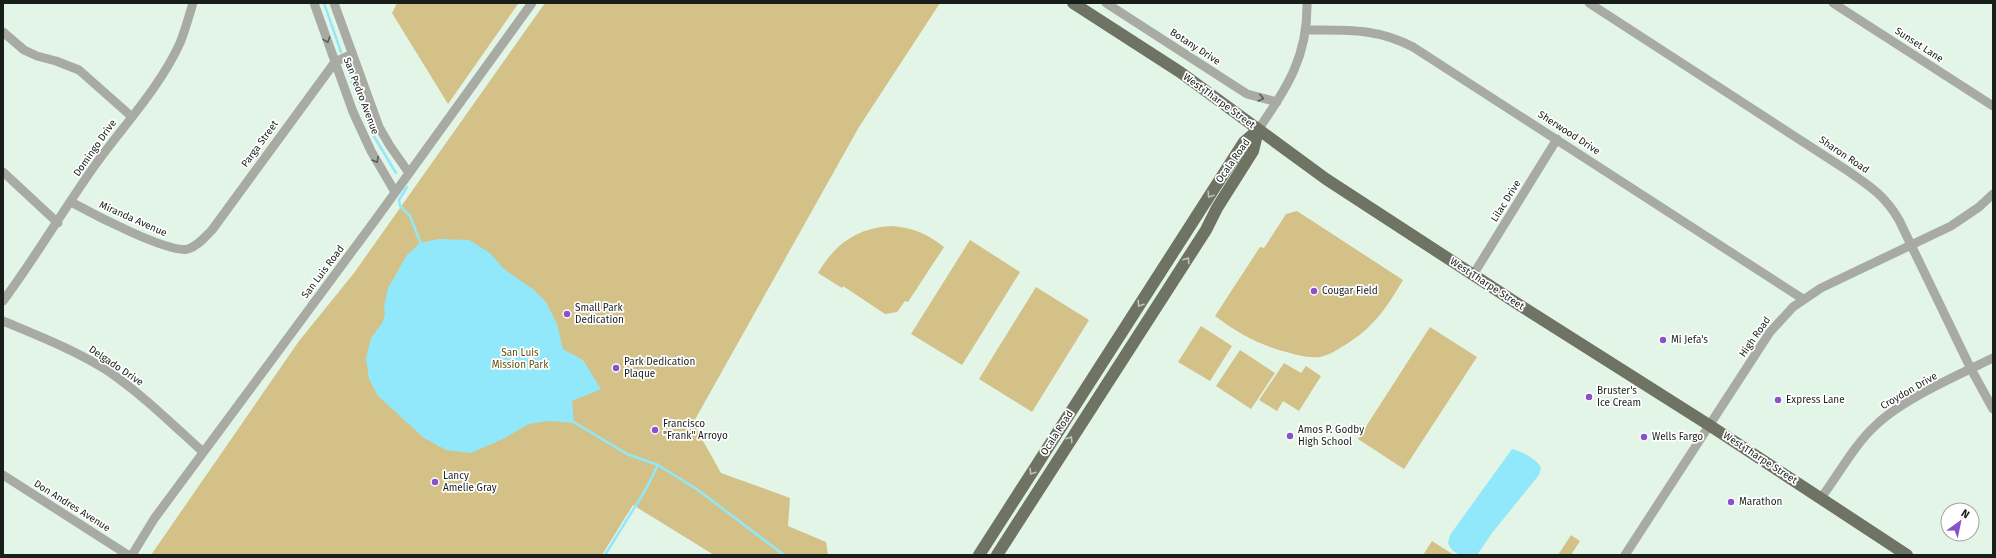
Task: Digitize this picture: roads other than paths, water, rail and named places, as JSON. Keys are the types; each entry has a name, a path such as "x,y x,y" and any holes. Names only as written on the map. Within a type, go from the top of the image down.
{"main road":[{"name":"West Tharpe Street","path":"1073,3 1180,72 1326,179 1473,275 1709,425 1907,555"},
{"name":"Ocala Road","path":"979,555 1244,142 1258,130"},
{"name":"Ocala Road","path":"997,555 1175,278 1253,151 1258,130"},
{"path":"1162,270 1175,278"},
{"path":"1016,497 1028,505"},
{"path":"1005,514 1018,522"}],"street":[{"name":"Domingo Drive","path":"3,301 131,116 152,90 170,63 180,43 192,3"},
{"name":"San Pedro Avenue","path":"314,3 362,132 395,192"},
{"name":"San Pedro Avenue","path":"334,3 380,127 390,146 409,173"},
{"name":"San Luis Road","path":"132,555 154,519 409,173 532,3"},
{"name":"Botany Drive","path":"1106,3 1247,94 1277,102"},
{"path":"1258,130 1277,102 1296,66 1307,30 1307,3"},
{"name":"Sharon Road","path":"1589,3 1875,190 1890,205 1971,369 1993,409"},
{"name":"Sunset Lane","path":"1833,3 1993,106"},
{"name":"Sherwood Drive","path":"1307,30 1367,31 1397,39 1436,61 1803,299"},
{"path":"3,32 24,50 36,56 56,61 79,70 131,116"},
{"name":"Parga Street","path":"187,249 195,246 212,230 335,62 352,54"},
{"name":"Lilac Drive","path":"1473,275 1557,139"},
{"path":"3,172 58,222"},
{"name":"High Road","path":"1625,555 1770,332 1785,315 1803,299 1820,288 1964,218 1993,194"},
{"name":"Miranda Avenue","path":"71,202 96,215 171,248 187,249"},
{"name":"Delgado Drive","path":"3,321 61,346 107,371 152,405 203,452"},
{"name":"Croydon Drive","path":"1821,498 1862,441 1884,418 1899,407 1993,358"},
{"name":"Don Andres Avenue","path":"3,475 128,555"}],"water":[{"path":"439,239 469,240 490,253 504,269 534,290 546,302 557,324 563,349 583,360 601,389 572,401 574,423 549,421 529,424 503,439 471,453 446,450 424,438 378,396 369,379 366,358 371,338 382,323 385,315 384,306 388,288 407,255 420,243"},
{"path":"1512,449 1533,459 1541,468 1539,475 1492,533 1477,555 1463,555 1456,553 1450,548 1448,543 1450,535"}],"waterway":[{"path":"324,3 341,52"},
{"path":"344,61 372,133 396,173"},
{"path":"407,187 399,200 400,206 410,216 421,244"},
{"path":"572,421 627,454 658,465 698,490 784,555"},
{"path":"605,555 646,489 658,465"}],"place":[{"name":"Cougar Field","path":"1314,291"},
{"name":"Small Park Dedication","path":"567,314"},
{"name":"Mi Jefa's","path":"1663,340"},
{"name":"Park Dedication Plaque","path":"616,368"},
{"name":"Bruster's Ice Cream","path":"1589,397"},
{"name":"Express Lane","path":"1778,400"},
{"name":"Francisco \"Frank\" Arroyo","path":"655,430"},
{"name":"Amos P. Godby High School","path":"1290,436"},
{"name":"Wells Fargo","path":"1644,437"},
{"name":"Lancy Amelie Gray","path":"435,482"},
{"name":"Marathon","path":"1731,502"}],"park label":[{"name":"San Luis Mission Park","path":"520,358"}]}
